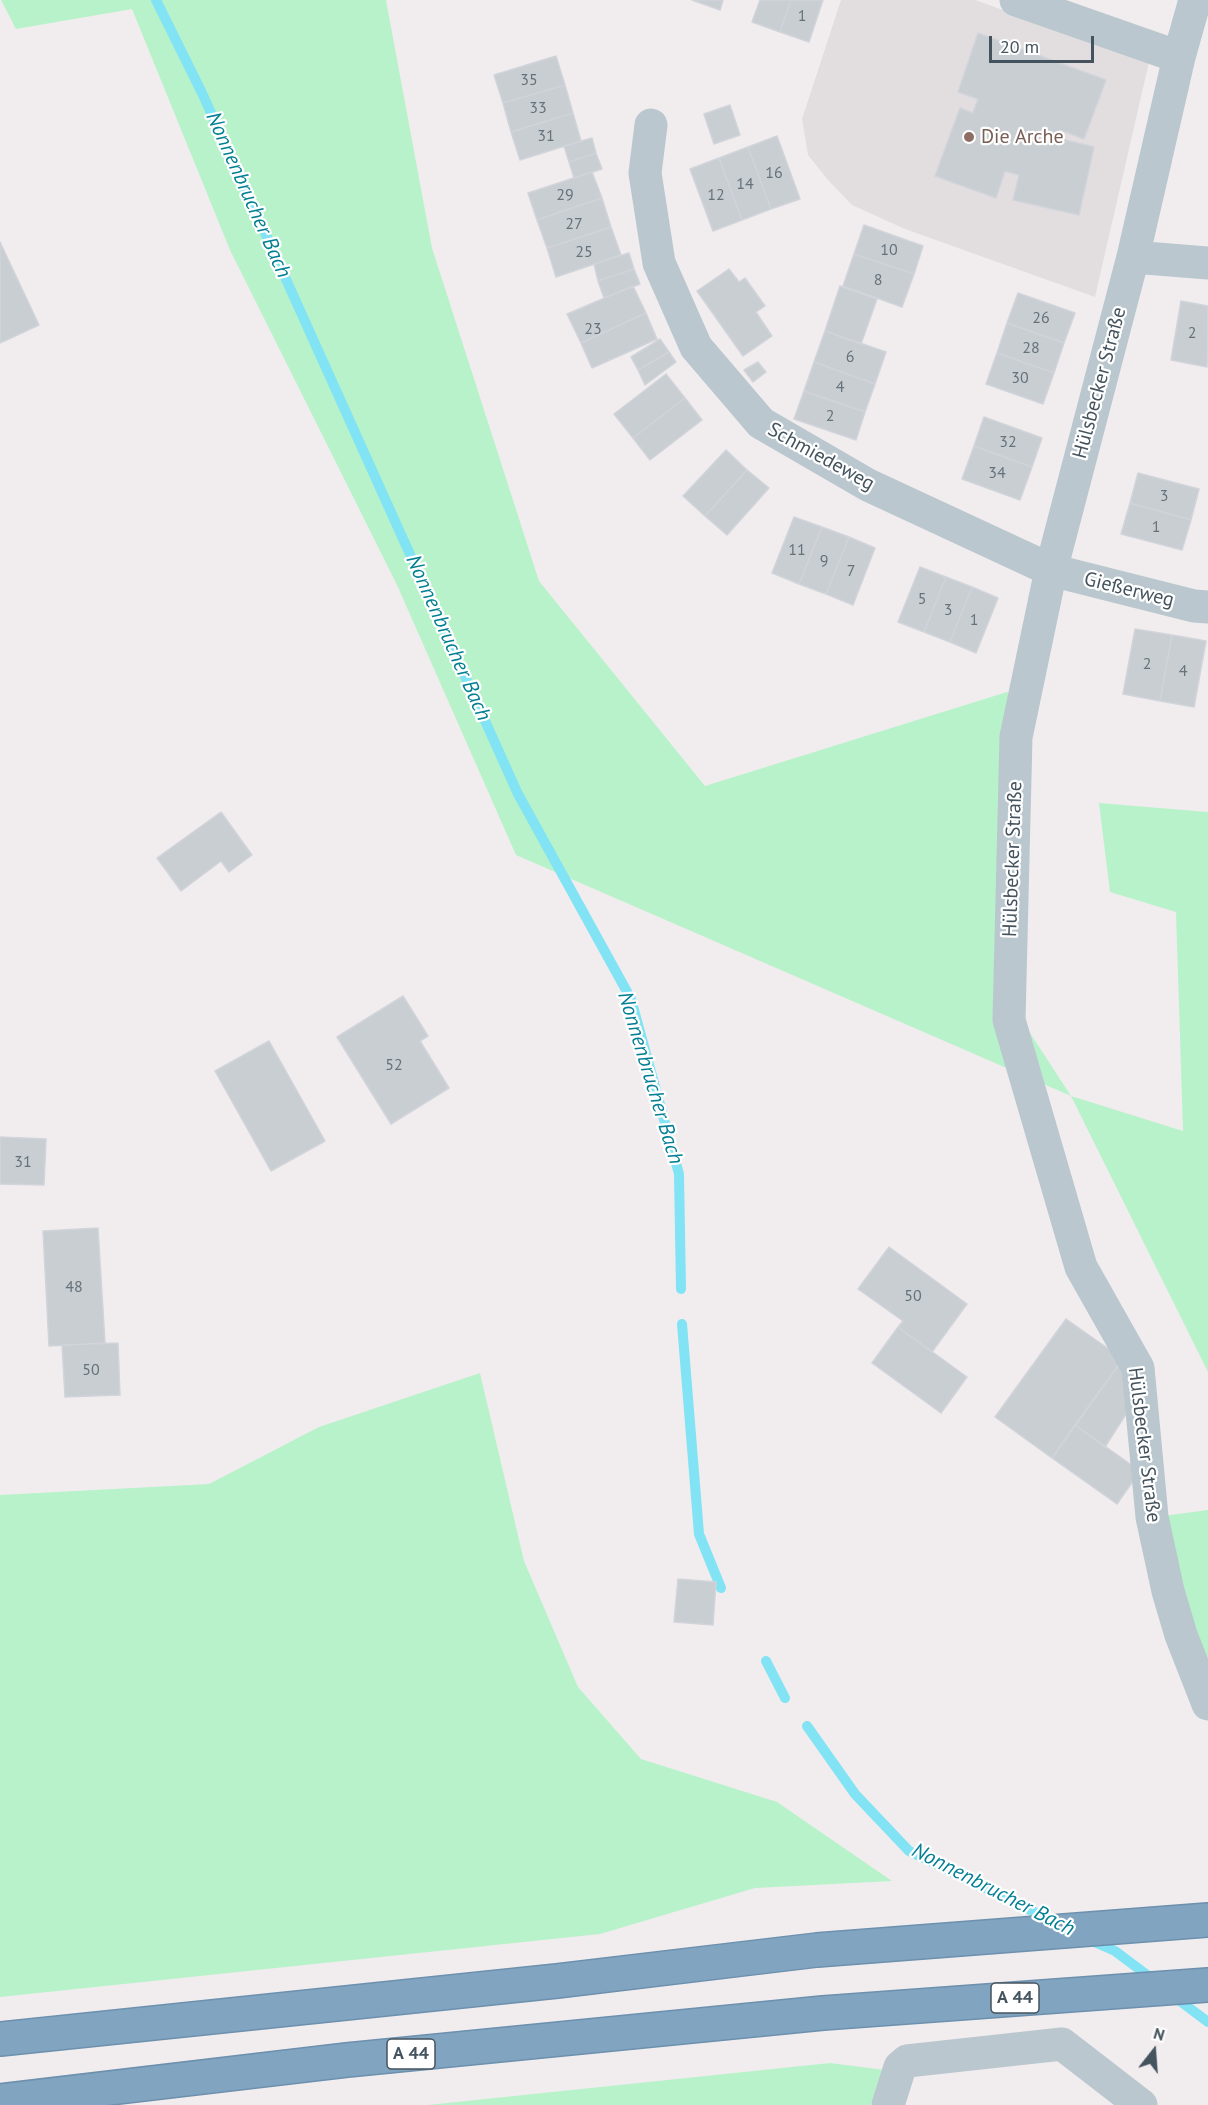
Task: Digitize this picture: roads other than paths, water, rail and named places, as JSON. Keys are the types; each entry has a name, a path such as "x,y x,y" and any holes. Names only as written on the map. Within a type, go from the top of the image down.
{"highway":[{"path":"0,2039 546,1982 817,1950 1208,1920"},
{"name":"A 44","path":"0,2101 347,2060 823,2013 1208,1985"}],"street":[{"path":"1016,0 1179,57"},
{"path":"1195,0 1208,3"},
{"name":"Hülsbecker Straße","path":"1195,0 1179,57 1134,258 1051,570 1016,737 1009,1020 1081,1267 1138,1368 1152,1516 1168,1592 1181,1635 1208,1704"},
{"name":"Schmiedeweg","path":"651,125 645,173 658,263 696,347 761,423 868,485 1051,570"},
{"path":"1134,258 1208,263"},
{"name":"Gießerweg","path":"1051,570 1208,608"},
{"path":"888,2105 900,2067 907,2061 1062,2044 1142,2105"}],"waterway":[{"name":"Nonnenbrucher Bach","path":"156,0 202,93 518,794 631,999 679,1174 681,1289"},
{"name":"Nonnenbrucher Bach","path":"682,1324 699,1534 721,1588"},
{"name":"Nonnenbrucher Bach","path":"766,1661 785,1698"},
{"name":"Nonnenbrucher Bach","path":"807,1726 855,1794 909,1851 1055,1922"},
{"name":"Nonnenbrucher Bach","path":"1090,1940 1115,1951 1155,1981"},
{"name":"Nonnenbrucher Bach","path":"1172,1995 1208,2022"}],"place":[{"name":"Die Arche","path":"969,137"}]}
